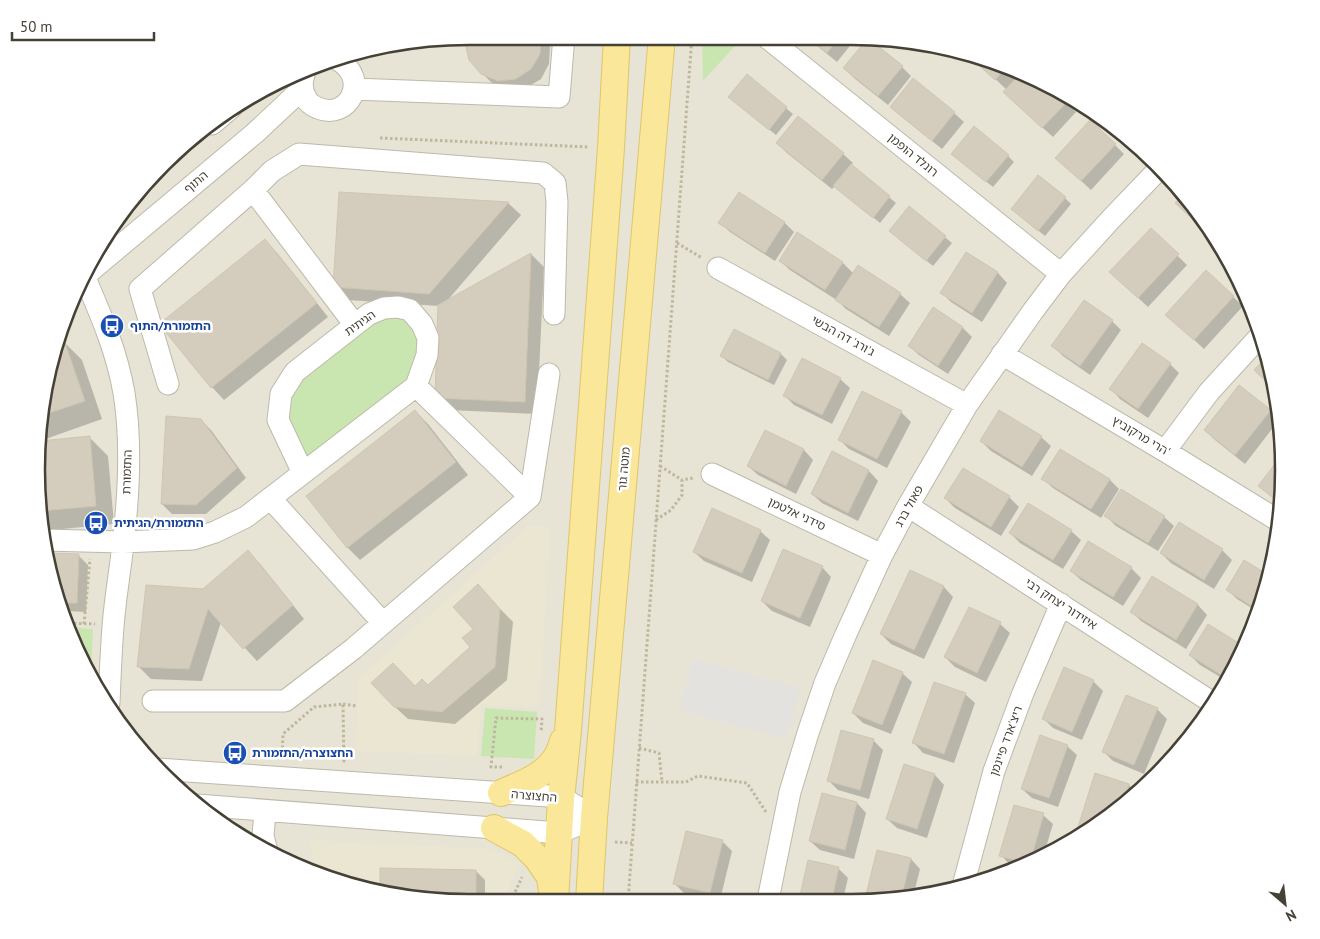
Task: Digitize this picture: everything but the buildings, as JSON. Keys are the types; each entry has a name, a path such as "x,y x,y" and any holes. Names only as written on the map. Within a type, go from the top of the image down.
{"main road":[{"path":"555,894 611,148 617,45"},
{"name":"מוטה גור","path":"589,894 594,818 661,45"},
{"path":"501,793 530,780 546,770 556,758 568,731"},
{"path":"494,828 524,844 537,858 550,877 553,894"}],"street":[{"path":"354,89 559,97 563,45"},
{"name":"רונלד הופמן","path":"777,45 1060,274"},
{"path":"303,82 308,102 324,110 333,110 345,104 351,97 354,89 354,80 346,64"},
{"name":"התוף","path":"98,265 255,133 303,82"},
{"path":"168,384 140,290 272,171 299,154 543,173 555,183 557,202 554,314"},
{"name":"פאול ברג","path":"769,894 790,792 825,683 882,555 908,506 967,405 1060,274 1155,173"},
{"path":"253,190 355,325"},
{"name":"ג'ורג' דה הבשי","path":"718,268 967,405"},
{"name":"התזמורת","path":"88,284 116,358 124,392 129,454 116,542 109,693"},
{"name":"הגיתית","path":"302,473 278,420 281,394 295,372 369,314 384,308 398,307 410,310 422,324 428,338 427,355 416,386"},
{"path":"1165,451 1209,392 1255,342"},
{"name":"הרי מרקוביץ'","path":"1002,354 1272,517"},
{"path":"153,701 285,701 352,650 530,496 549,374"},
{"path":"51,540 116,542 193,539 214,532 246,517 416,386 530,496"},
{"name":"סידני אלטמן","path":"712,474 882,555"},
{"path":"270,498 383,623"},
{"name":"איזידור יצחק רבי","path":"908,506 1207,699"},
{"name":"ריצ'ארד פיינמן","path":"965,878 994,771 1023,693 1061,604"},
{"name":"החצוצרה","path":"169,770 562,797 594,818"},
{"path":"211,806 559,833 594,818"},
{"path":"261,839 265,811"}],"path":[{"path":"628,894 691,45"},
{"path":"374,138 611,148"},
{"path":"676,243 718,268"},
{"path":"660,466 682,480 712,474"},
{"path":"656,520 671,510 682,495 682,480"},
{"path":"84,624 90,554 105,554 116,542"},
{"path":"69,608 86,609"},
{"path":"74,623 97,625 98,616"},
{"path":"343,704 344,782"},
{"path":"281,777 282,734 314,708 343,704 357,706"},
{"path":"510,767 491,767 496,718 542,719 541,739"},
{"path":"639,748 659,753 662,782"},
{"path":"636,782 686,782 698,776 747,784 781,835"}],"shaded area":[{"path":"850,45 878,46 933,53 960,59 1013,77 1063,102 1109,133 1151,169 1187,211 1203,234 1218,257 1243,307 1261,360 1267,387 1274,442 1275,470 1274,497 1267,552 1261,579 1243,632 1218,682 1203,705 1187,728 1151,770 1109,806 1063,837 1013,862 960,880 933,886 878,893 850,894 470,894 442,893 387,886 360,880 307,862 257,837 234,822 211,806 169,770 133,728 102,682 77,632 59,579 53,552 46,497 46,442 53,387 59,360 77,307 102,257 133,211 169,169 211,133 257,102 307,77 360,59 387,53 442,46"},
{"path":"528,526 551,527 539,707 481,705 477,756 356,751 358,679"},
{"path":"693,659 800,688 786,739 679,710"},
{"path":"309,840 492,849 520,863 506,894 470,894 414,890 360,880 319,866 312,857"}],"green space":[{"path":"702,45 736,45 703,81"},
{"path":"386,315 406,316 421,340 410,382 307,461 285,417 290,396 299,378"},
{"path":"75,627 93,629 92,662"},
{"path":"485,708 537,712 534,759 481,756"}],"place":[{"name":"התזמורת/התוף","path":"112,326"},
{"name":"התזמורת/הגיתית","path":"96,523"},
{"name":"החצוצרה/התזמורת","path":"235,753"}]}
